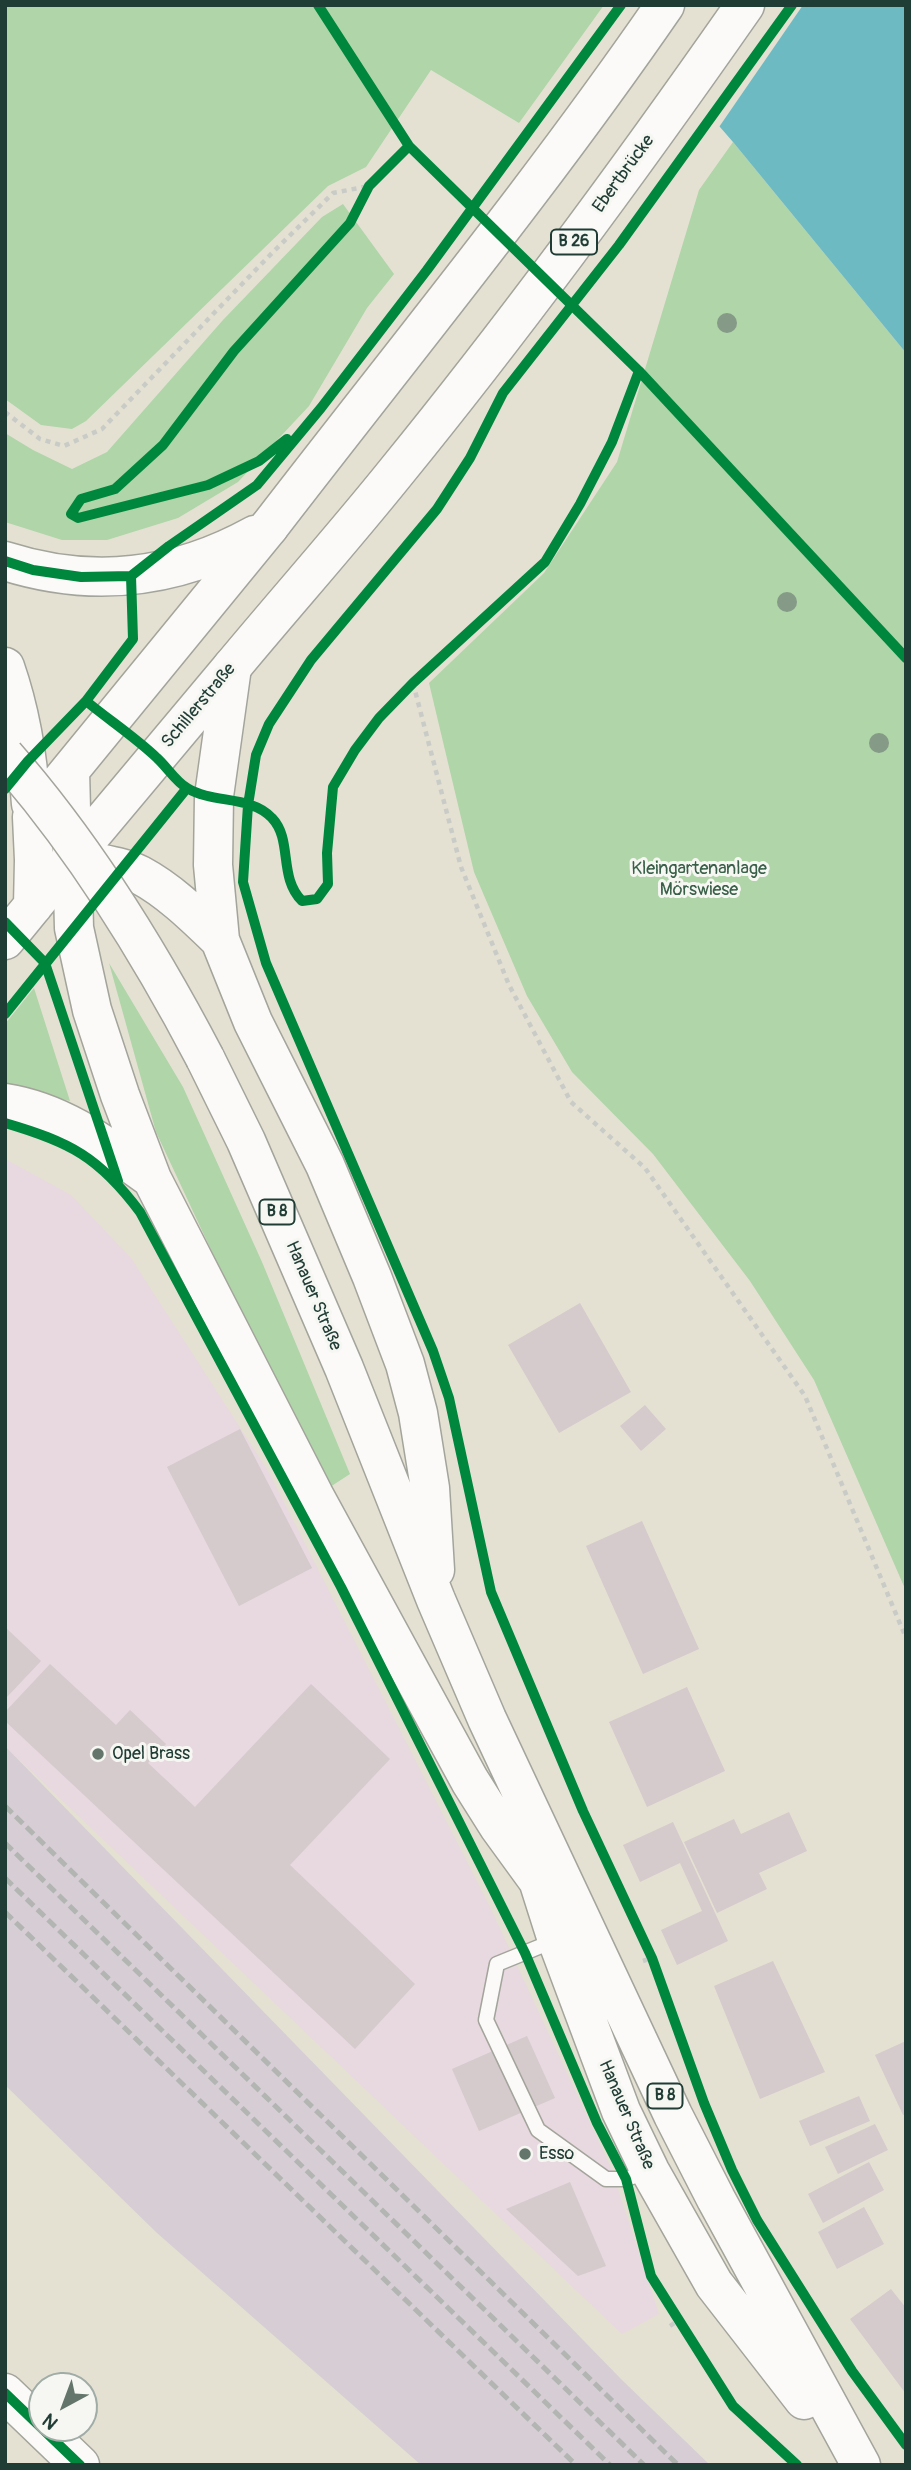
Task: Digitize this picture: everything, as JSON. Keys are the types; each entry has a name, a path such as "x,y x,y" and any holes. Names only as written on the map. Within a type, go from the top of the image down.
{"main road":[{"path":"18,814 70,770 269,527 452,295 665,5"},
{"name":"Ebertbrücke","path":"396,473 603,202 745,5"},
{"name":"Schillerstraße","path":"5,940 396,473"},
{"path":"5,561 33,570 81,577 131,576 179,568 226,551 269,527"},
{"path":"5,667 18,704 28,761 18,814 15,858 33,906"},
{"path":"232,667 214,796 213,865 220,940 253,1022 325,1165 405,1363 418,1413 430,1488 436,1600"},
{"name":"Hanauer Straße","path":"5,756 79,850 112,897 173,996 205,1058 246,1142 339,1356 436,1600 487,1719 679,2127 858,2465"},
{"path":"70,770 74,928 92,1010 152,1179 321,1507 457,1758 487,1810 539,1882"},
{"path":"18,814 70,818 117,805"},
{"path":"15,858 72,858 140,875 183,905 220,940"},
{"path":"5,1103 40,1110 78,1129 152,1179"},
{"name":"Hanauer Straße","path":"487,1719 557,1940 621,2111 650,2171 714,2284 858,2465"},
{"path":"5,2393 80,2465"}],"lane":[{"path":"557,1940 497,1964 486,2020 538,2130 606,2179 626,2179 650,2171"}],"path":[{"path":"289,437 259,461 208,485 78,518 71,514 81,499 115,489 163,445 234,351 350,223 369,186 409,146"},
{"path":"5,412 40,439 64,446 102,429 333,193 369,186"},
{"path":"413,683 461,867 509,985 571,1102 645,1168 806,1396 906,1639"},
{"path":"643,1961 652,1958"},
{"path":"670,2326 679,2320"}],"shaded area":[{"path":"5,1159 71,1195 131,1258 268,1471 490,1907 611,2168 659,2314 622,2334 5,1746"},
{"path":"5,1746 622,2380 710,2465 421,2465 157,2233 5,2085"}],"green space":[{"path":"5,5 604,5 519,123 431,70 366,167 328,186 86,421 72,429 41,425 5,399"},
{"name":"Kleingartenanlage Mörswiese","path":"733,142 906,353 906,1591 814,1380 750,1281 653,1154 572,1072 527,996 474,872 429,683 544,573 617,462 699,190"},
{"path":"343,204 394,274 367,308 309,406 238,482 178,518 107,540 62,540 5,522 5,433 72,469 107,452 223,320 322,217"},
{"path":"109,963 183,1087 262,1262 350,1474 330,1487 240,1312 156,1132"},
{"path":"34,988 70,1101 5,1086 5,1024"}],"water":[{"path":"614,5 906,5 906,353 733,142"}],"pier":[{"path":"611,5 803,5 717,130"}],"building":[{"path":"580,1303 631,1392 559,1433 508,1345"},
{"path":"645,1405 666,1429 641,1451 620,1426"},
{"path":"240,1429 312,1568 239,1606 167,1467"},
{"path":"642,1521 699,1649 643,1674 586,1546"},
{"path":"5,1627 41,1661 5,1699"},
{"path":"50,1664 116,1725 130,1710 166,1744 148,1763 195,1807 311,1684 390,1759 290,1865 415,1984 355,2049 5,1721 5,1712"},
{"path":"687,1687 725,1771 647,1807 609,1722"},
{"path":"789,1812 807,1851 759,1873 767,1889 717,1913 684,1842 734,1819 741,1834"},
{"path":"673,1822 728,1941 677,1965 661,1930 702,1911 680,1863 640,1882 623,1845"},
{"path":"773,1961 825,2072 760,2099 714,1986"},
{"path":"527,2036 555,2098 479,2131 452,2069"},
{"path":"906,2041 906,2114 903,2115 875,2055"},
{"path":"859,2096 870,2121 810,2146 799,2121"},
{"path":"875,2124 888,2150 838,2174 825,2147"},
{"path":"869,2162 884,2190 823,2223 808,2194"},
{"path":"570,2182 606,2266 578,2276 506,2209"},
{"path":"864,2207 884,2244 837,2269 818,2232"},
{"path":"891,2289 906,2308 906,2394 850,2319"}],"railway":[{"path":"5,1806 678,2465"},
{"path":"5,1843 644,2465"},
{"path":"5,1878 610,2465"},
{"path":"5,1912 576,2465"}],"cycle path":[{"path":"318,5 409,146 639,371 906,658"},
{"path":"5,561 33,570 81,577 131,576 257,485 321,408 427,270 621,5"},
{"path":"792,5 619,245 503,393 470,458 437,509 311,660 269,724 256,755 248,805 243,882 266,963 433,1351 449,1398 491,1592 583,1811 652,1958 704,2103 732,2170 757,2220 852,2371 906,2445"},
{"path":"287,439 259,461 208,485 78,518 71,514 81,499 115,489 163,445 234,351 350,223 369,186 409,146"},
{"path":"86,701 149,750 187,788 208,796 254,806 272,818 282,837 287,870 295,891 302,901 317,899 328,884 327,853 333,787 355,750 379,718 413,683 545,562 580,504 612,442 639,371"},
{"path":"5,789 86,701 133,639 131,576"},
{"path":"5,1014 187,788"},
{"path":"5,922 45,963 118,1181"},
{"path":"5,1123 48,1137 82,1154 111,1178 140,1212 341,1587 525,1953 597,2123 626,2179 651,2276 733,2406 797,2465"},
{"path":"5,2393 80,2465"}],"place":[{"name":"Opel Brass","path":"98,1754"},
{"name":"Esso","path":"525,2154"}]}
